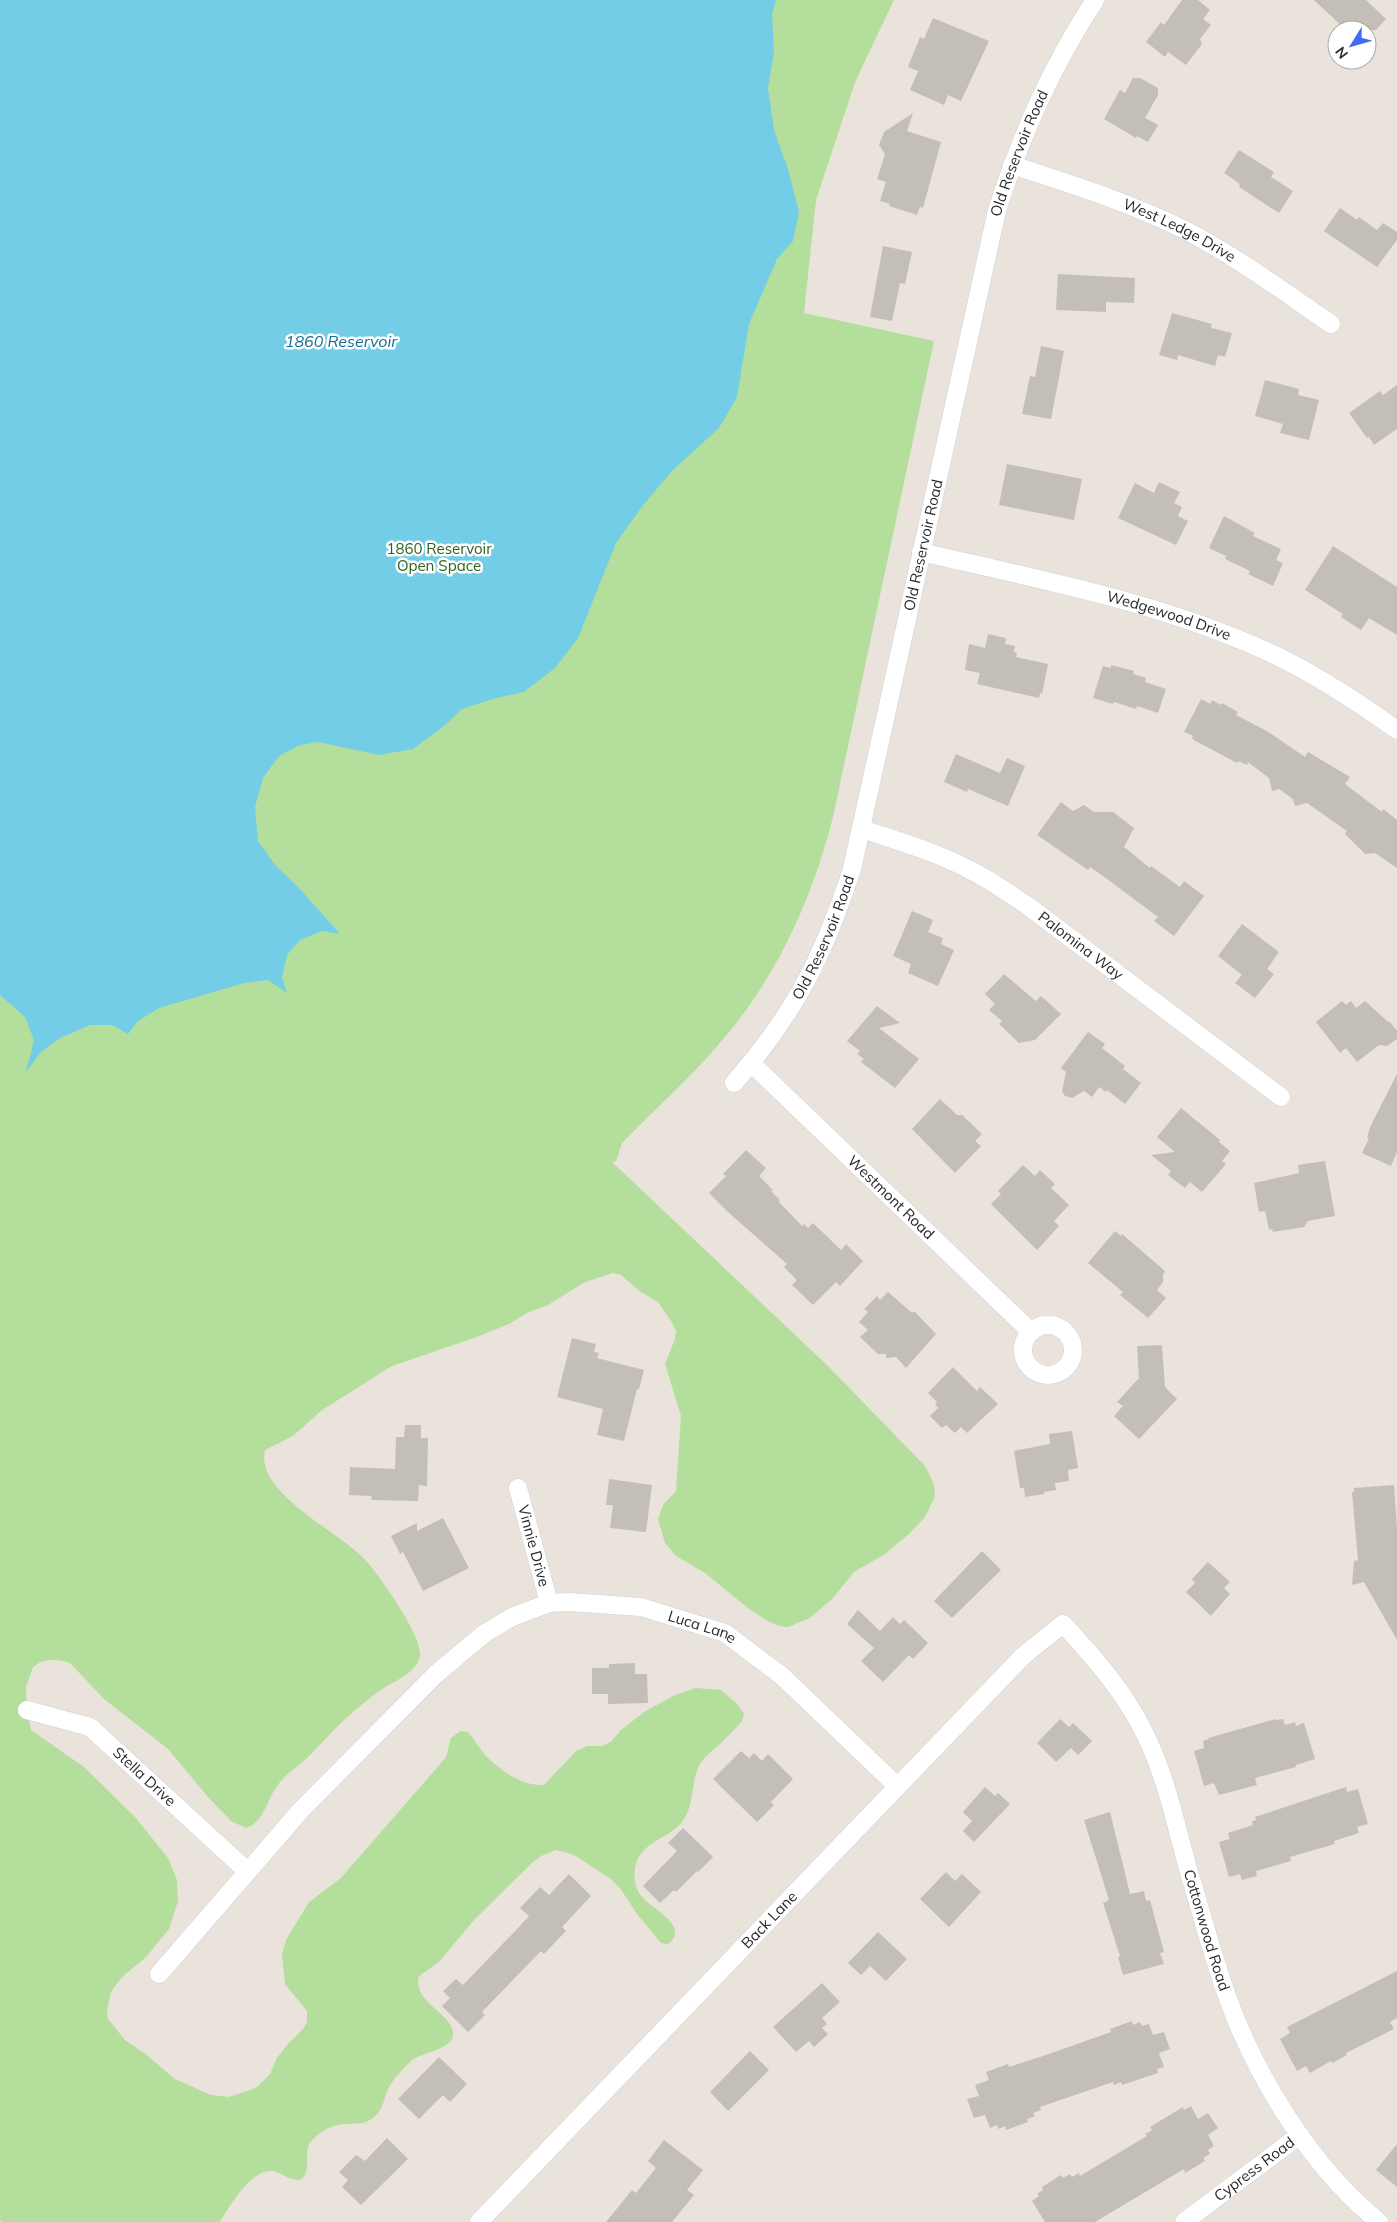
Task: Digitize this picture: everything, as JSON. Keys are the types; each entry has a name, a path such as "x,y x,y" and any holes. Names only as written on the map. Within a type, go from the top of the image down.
{"street":[{"name":"Old Reservoir Road","path":"734,1083 751,1063 802,988 822,949 852,869 986,252 997,210 1041,93 1095,0"},
{"name":"West Ledge Drive","path":"1012,166 1090,190 1186,232 1242,264 1331,324"},
{"name":"Wedgewood Drive","path":"921,552 1110,597 1226,634 1300,668 1340,691 1397,730"},
{"name":"Palomina Way","path":"862,830 935,854 968,868 1006,892 1028,906 1281,1096"},
{"name":"Westmont Road","path":"751,1063 1031,1332"},
{"name":"Vinnie Drive","path":"518,1488 549,1603"},
{"name":"Luca Lane","path":"159,1974 301,1810 436,1674 485,1633 512,1618 549,1603 568,1602 641,1607 725,1633 782,1676 897,1786"},
{"name":"Back Lane","path":"479,2222 1024,1655 1064,1624"},
{"name":"Cottonwood Road","path":"1064,1624 1122,1694 1147,1738 1170,1806 1227,1997 1261,2070 1300,2135 1347,2192 1379,2222"},
{"name":"Stella Drive","path":"27,1710 90,1727 247,1871"},
{"name":"Cypress Road","path":"1184,2222 1300,2135"}],"green space":[{"name":"1860 Reservoir Open Space","path":"0,0 894,0 855,82 816,200 804,313 934,341 833,817 816,874 780,956 748,1007 705,1060 622,1143 616,1161 612,1162 828,1366 925,1466 934,1484 935,1496 925,1517 909,1534 885,1554 854,1572 832,1599 810,1618 788,1627 780,1626 769,1622 749,1609 705,1573 676,1556 665,1543 658,1519 663,1505 676,1491 681,1416 665,1364 675,1339 676,1331 658,1302 641,1292 621,1275 613,1273 585,1282 548,1305 527,1313 509,1324 392,1366 322,1410 293,1436 265,1450 265,1466 273,1482 304,1512 357,1552 368,1563 407,1619 416,1638 420,1654 415,1667 410,1672 379,1691 357,1709 285,1777 273,1792 261,1816 252,1825 246,1828 231,1821 208,1797 168,1749 104,1699 70,1663 51,1660 33,1667 26,1687 27,1713 31,1730 84,1767 135,1817 168,1858 177,1880 178,1901 169,1929 146,1957 121,1978 111,1992 107,2010 108,2019 125,2040 175,2079 211,2095 228,2097 258,2086 270,2074 277,2058 307,2022 307,2011 285,1984 282,1954 286,1940 309,1902 341,1878 441,1763 446,1757 451,1738 461,1731 468,1732 482,1752 506,1773 521,1781 544,1785 576,1751 587,1746 602,1746 611,1742 620,1731 644,1712 675,1695 696,1688 721,1690 737,1704 744,1714 740,1724 700,1763 689,1810 682,1822 642,1852 635,1868 634,1877 639,1893 673,1926 674,1938 668,1944 661,1943 637,1914 620,1888 611,1879 574,1855 556,1850 541,1856 474,1920 439,1962 419,1976 418,1985 421,1994 448,2021 452,2028 453,2036 451,2040 442,2047 412,2060 391,2084 380,2110 373,2118 363,2123 336,2125 317,2135 308,2147 307,2165 302,2179 292,2179 276,2172 268,2171 259,2174 243,2188 220,2222 2,2222 0,2220"}],"water":[{"name":"1860 Reservoir","path":"0,0 776,0 772,14 774,52 768,88 774,130 788,169 799,212 793,241 777,259 749,324 737,397 719,428 672,471 644,504 616,543 578,638 555,668 524,692 496,698 462,709 444,726 413,749 379,755 318,742 300,745 279,756 263,778 255,807 258,841 275,865 300,889 340,934 322,931 300,940 287,955 282,978 287,993 268,980 244,983 159,1008 138,1021 128,1034 112,1025 90,1025 60,1038 41,1052 26,1072 34,1040 25,1017 0,995"}],"building":[{"path":"1182,0 1198,0 1210,10 1203,19 1211,25 1200,39 1202,44 1186,65 1168,52 1165,57 1146,42 1161,22 1164,25"},
{"path":"1314,0 1366,0 1386,19 1377,29 1377,20 1335,20"},
{"path":"933,18 989,41 961,101 948,95 944,105 910,90 918,71 908,67 920,37 924,39"},
{"path":"1133,78 1140,78 1158,88 1158,95 1145,118 1158,125 1148,142 1137,136 1136,138 1104,119 1120,90 1125,93"},
{"path":"913,113 907,131 941,142 923,208 920,207 917,215 880,201 886,182 877,179 885,154 879,145 884,132"},
{"path":"1239,150 1274,172 1271,177 1293,191 1279,213 1239,187 1240,184 1224,173"},
{"path":"1340,208 1357,220 1359,217 1377,230 1383,223 1397,232 1397,240 1377,267 1324,231"},
{"path":"883,246 912,252 905,284 900,283 892,321 870,317"},
{"path":"1058,274 1135,278 1134,303 1106,302 1106,312 1056,310"},
{"path":"1172,313 1212,324 1211,328 1232,333 1225,357 1218,355 1215,366 1178,355 1177,360 1159,355"},
{"path":"1041,346 1064,351 1051,419 1022,414 1030,376 1035,377"},
{"path":"1265,380 1299,389 1298,395 1319,400 1309,440 1280,433 1283,424 1255,416"},
{"path":"1397,385 1397,429 1374,445 1349,413 1380,391 1383,395"},
{"path":"1007,464 1082,479 1074,520 999,505"},
{"path":"1159,482 1180,492 1174,503 1182,507 1178,516 1188,521 1176,545 1118,518 1135,483 1154,493"},
{"path":"1224,516 1255,533 1253,536 1281,549 1276,560 1283,563 1273,586 1248,574 1250,571 1225,559 1226,556 1209,548"},
{"path":"1333,546 1397,587 1397,635 1369,618 1361,630 1341,617 1343,614 1305,590"},
{"path":"988,634 1006,638 1005,644 1015,646 1014,652 1017,653 1016,657 1048,664 1042,694 1040,693 1039,698 977,684 980,673 965,670 969,644 985,648"},
{"path":"1111,665 1134,671 1133,674 1146,678 1145,682 1166,689 1158,713 1137,706 1136,709 1093,698 1103,666 1111,668"},
{"path":"1201,699 1210,704 1212,700 1221,705 1222,703 1238,712 1236,715 1267,731 1305,757 1308,752 1350,777 1345,784 1382,812 1383,809 1397,820 1397,868 1375,853 1365,854 1345,834 1347,831 1307,803 1295,806 1293,799 1279,789 1272,791 1269,778 1248,762 1247,765 1238,761 1237,763 1192,739 1193,736 1184,732"},
{"path":"956,754 1000,773 1007,758 1025,766 1008,806 968,789 967,792 944,782"},
{"path":"1061,802 1073,811 1084,805 1094,812 1113,812 1134,828 1124,847 1150,868 1151,866 1180,887 1184,881 1204,896 1174,936 1154,921 1158,917 1103,876 1090,867 1088,870 1037,835"},
{"path":"912,911 933,920 928,932 943,938 941,944 954,950 938,986 908,973 911,964 893,956"},
{"path":"1242,924 1279,952 1267,969 1274,974 1255,998 1235,983 1242,975 1218,956"},
{"path":"1004,974 1036,1001 1041,996 1061,1014 1035,1040 1019,1043 999,1024 1002,1021 989,1010 995,1004 985,994"},
{"path":"1342,1001 1346,1005 1351,1001 1356,1008 1365,1001 1390,1022 1397,1031 1397,1039 1387,1046 1379,1045 1357,1062 1346,1048 1340,1053 1316,1022"},
{"path":"877,1006 900,1023 879,1028 919,1059 895,1088 861,1062 864,1059 857,1054 860,1051 847,1041"},
{"path":"1088,1032 1105,1044 1102,1048 1125,1066 1123,1069 1141,1083 1125,1104 1107,1090 1106,1092 1099,1087 1092,1097 1084,1091 1072,1098 1065,1096 1062,1091 1066,1072 1061,1068"},
{"path":"1397,1074 1397,1152 1391,1166 1362,1153 1369,1138 1367,1137 1371,1125"},
{"path":"940,1099 957,1115 962,1115 982,1134 975,1141 981,1146 955,1173 912,1129"},
{"path":"1181,1108 1220,1140 1219,1142 1230,1151 1222,1161 1226,1164 1202,1192 1190,1182 1185,1188 1168,1175 1171,1171 1151,1155 1175,1152 1157,1137"},
{"path":"746,1150 766,1168 759,1176 773,1190 771,1191 780,1200 778,1201 802,1226 804,1224 808,1228 813,1223 841,1250 846,1244 863,1261 840,1286 836,1282 813,1305 792,1285 797,1280 784,1267 787,1264 709,1193 726,1176 723,1174"},
{"path":"1325,1161 1335,1216 1308,1221 1304,1227 1273,1232 1272,1229 1269,1230 1265,1211 1259,1212 1254,1183 1299,1173 1298,1165"},
{"path":"1023,1165 1035,1176 1040,1170 1055,1184 1051,1188 1069,1205 1054,1221 1059,1226 1037,1250 991,1204 1001,1194 998,1191"},
{"path":"1115,1231 1121,1236 1122,1234 1165,1271 1163,1282 1157,1290 1166,1298 1148,1318 1120,1295 1123,1292 1088,1263"},
{"path":"888,1292 912,1313 914,1311 936,1334 906,1368 896,1357 886,1358 886,1354 878,1354 860,1337 868,1330 859,1322 868,1312 864,1309 877,1296 880,1300"},
{"path":"572,1338 596,1344 594,1352 599,1353 597,1358 644,1370 639,1389 637,1389 624,1441 597,1435 603,1409 557,1397"},
{"path":"1162,1345 1165,1387 1177,1399 1139,1439 1114,1416 1123,1406 1117,1402 1139,1378 1137,1346"},
{"path":"953,1367 977,1391 980,1387 998,1404 967,1433 961,1427 955,1433 946,1425 942,1428 930,1416 938,1408 935,1404 937,1402 928,1393"},
{"path":"405,1425 421,1425 421,1438 428,1438 427,1486 419,1485 418,1501 371,1500 372,1496 349,1495 350,1467 395,1469 396,1437 404,1437"},
{"path":"1072,1431 1078,1468 1068,1470 1069,1481 1055,1483 1056,1490 1025,1497 1024,1488 1020,1488 1014,1451 1050,1444 1049,1434"},
{"path":"609,1479 652,1485 646,1532 610,1528 613,1505 606,1505"},
{"path":"1394,1485 1397,1528 1397,1640 1364,1582 1352,1585 1354,1561 1358,1560 1352,1492 1354,1492 1354,1488"},
{"path":"443,1518 469,1568 423,1591 403,1552 400,1554 391,1536 417,1523 417,1531"},
{"path":"982,1551 1001,1570 952,1618 934,1601"},
{"path":"1208,1562 1230,1582 1224,1588 1230,1594 1211,1616 1186,1592 1195,1583 1192,1579"},
{"path":"858,1610 880,1631 893,1617 900,1624 904,1620 928,1643 913,1659 909,1655 883,1682 861,1661 874,1648 847,1624"},
{"path":"635,1663 635,1674 647,1674 648,1703 608,1704 608,1694 592,1694 592,1668 609,1668 609,1664"},
{"path":"1060,1719 1069,1727 1073,1723 1092,1741 1078,1755 1071,1748 1056,1762 1037,1743"},
{"path":"1276,1719 1283,1719 1285,1725 1295,1722 1296,1726 1304,1723 1315,1759 1296,1765 1296,1767 1255,1778 1257,1785 1219,1795 1214,1783 1204,1786 1194,1751 1204,1748 1203,1741"},
{"path":"741,1751 749,1758 754,1753 762,1761 768,1754 793,1779 771,1802 774,1805 757,1822 713,1779"},
{"path":"985,1787 995,1796 998,1793 1010,1804 974,1842 963,1831 972,1821 963,1812"},
{"path":"1346,1787 1347,1792 1358,1789 1368,1824 1357,1827 1359,1833 1334,1841 1335,1844 1290,1857 1291,1861 1256,1871 1257,1876 1242,1880 1240,1874 1229,1877 1219,1842 1230,1839 1228,1833 1253,1825 1252,1821 1256,1820 1255,1817"},
{"path":"1110,1812 1130,1894 1144,1891 1146,1901 1150,1900 1164,1952 1160,1953 1164,1964 1123,1975 1118,1957 1120,1956 1103,1903 1109,1900 1084,1820"},
{"path":"683,1828 713,1857 676,1892 674,1890 660,1903 643,1886 677,1851 668,1843"},
{"path":"946,1872 955,1881 962,1874 981,1892 949,1927 920,1899"},
{"path":"569,1874 591,1896 562,1927 566,1931 544,1954 541,1951 482,2012 485,2015 468,2032 442,2006 450,1998 443,1991 456,1979 463,1985 519,1927 529,1916 520,1908 540,1887 549,1895"},
{"path":"878,1932 907,1959 886,1981 870,1966 861,1975 848,1963"},
{"path":"1397,1971 1397,2018 1390,2022 1394,2029 1310,2073 1306,2066 1297,2071 1280,2039 1290,2033 1287,2027"},
{"path":"822,1983 840,2002 822,2018 827,2024 822,2028 828,2034 814,2047 809,2041 796,2052 773,2027"},
{"path":"1132,2021 1133,2025 1140,2022 1142,2026 1149,2024 1153,2035 1164,2032 1170,2049 1159,2053 1164,2067 1157,2069 1158,2073 1122,2085 1121,2082 1114,2085 1113,2082 1040,2107 1041,2110 1033,2113 1035,2116 1027,2119 1028,2122 1006,2130 1005,2126 998,2129 997,2125 990,2128 985,2115 974,2118 967,2099 979,2096 975,2085 989,2080 986,2072 1008,2064 1009,2067 1049,2054 1111,2032 1110,2029"},
{"path":"750,2051 769,2070 728,2111 710,2092"},
{"path":"439,2057 467,2084 450,2102 443,2095 419,2119 398,2099"},
{"path":"1191,2106 1198,2119 1208,2113 1218,2128 1208,2135 1214,2146 1208,2150 1210,2154 1203,2158 1205,2161 1185,2173 1184,2169 1095,2222 1045,2222 1032,2201 1039,2196 1037,2194 1043,2190 1042,2187 1061,2175 1063,2178 1070,2174 1072,2177 1079,2173 1080,2176 1147,2136 1145,2134 1152,2130 1150,2127 1183,2107 1184,2110"},
{"path":"387,2138 408,2159 361,2205 342,2187 348,2180 339,2172 356,2155 365,2161"},
{"path":"664,2140 703,2170 687,2190 694,2195 672,2222 606,2222 632,2190 636,2193 656,2168 648,2161"},
{"path":"1397,2144 1397,2187 1376,2170"}]}
